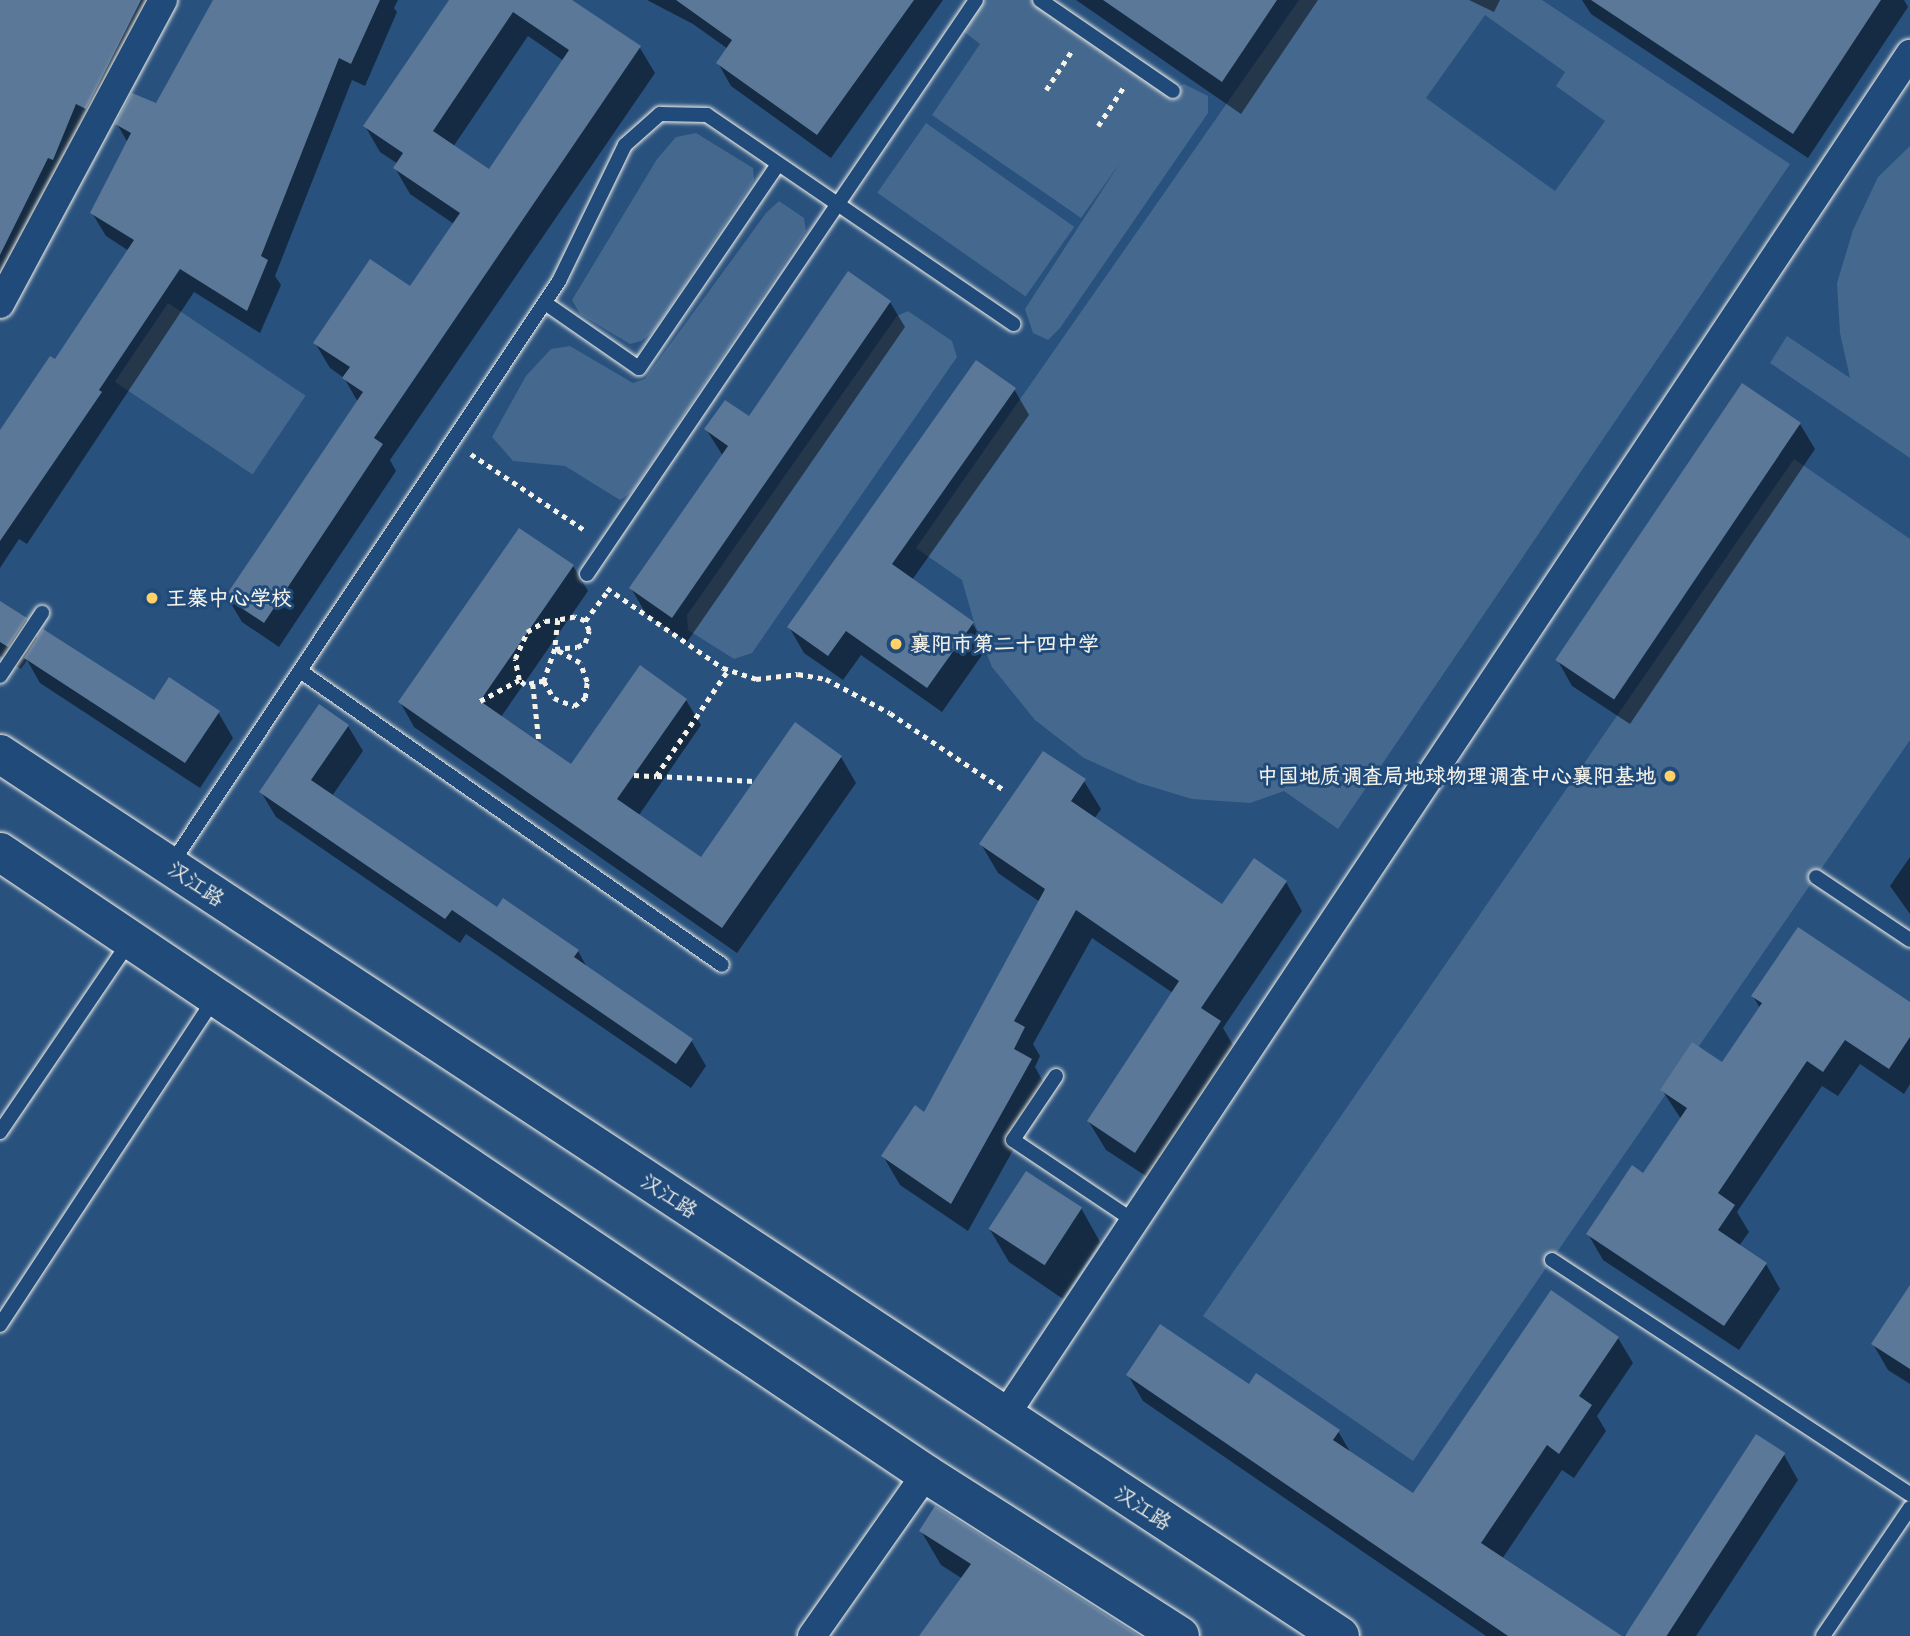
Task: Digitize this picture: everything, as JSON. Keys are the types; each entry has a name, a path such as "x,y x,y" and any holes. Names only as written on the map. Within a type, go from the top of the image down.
{"main road":[{"name":"汉江路","path":"0,754 1340,1636"},
{"path":"0,852 926,1474 1180,1636"}],"street":[{"path":"0,304 163,0"},
{"path":"1004,1417 1910,54"},
{"path":"812,1636 926,1474"}],"lane":[{"path":"587,574 976,0"},
{"path":"1040,0 1172,91"},
{"path":"170,866 559,281 625,145 660,114 707,116 1013,324"},
{"path":"545,303 639,368 778,164"},
{"path":"0,676 42,614"},
{"path":"300,671 722,964"},
{"path":"1816,877 1910,940"},
{"path":"0,1132 131,940"},
{"path":"0,1325 216,997"},
{"path":"1056,1076 1013,1139 1134,1222"},
{"path":"1552,1260 1910,1494"},
{"path":"1823,1636 1910,1508"}],"path":[{"path":"1046,90 1085,31"},
{"path":"1098,126 1138,67"},
{"path":"453,442 593,536 574,565 728,670 756,679 798,674 826,679 890,713 1004,789"},
{"path":"585,621 608,589"},
{"path":"544,681 524,685 519,680 514,659 527,632 545,621 575,617 585,621 589,631 585,643 577,648 555,649"},
{"path":"555,649 580,663 587,682 585,698 574,706 554,698 544,681 555,649 558,620"},
{"path":"656,776 728,670"},
{"path":"480,701 519,680"},
{"path":"533,684 539,741"},
{"path":"634,775 754,782"}],"shaded area":[{"path":"976,0 1040,0 1172,91 1184,84 1208,96 1208,113 1060,328 1048,340 1033,333 1025,309 1120,163 1081,218 932,115 980,44 958,27"},
{"path":"1299,0 1542,0 1790,164 1338,829 1284,791 1250,803 1192,799 1139,783 1084,758 1035,720 992,667 974,622 962,580 916,548","holes":["1485,15 1565,72 1556,86 1605,121 1555,191 1426,98"]},
{"path":"926,123 1074,227 1026,296 877,193"},
{"path":"696,133 753,168 754,180 653,332 641,341 630,344 580,314 572,300 657,159 676,137"},
{"path":"1910,146 1910,458 1770,363 1787,336 1850,378 1840,333 1837,283 1853,230 1878,177"},
{"path":"779,201 804,218 806,231 632,492 620,500 565,466 513,461 492,437 526,376 551,349 570,346 633,383 645,379 766,213"},
{"path":"168,303 306,396 252,475 115,382"},
{"path":"908,311 952,341 957,357 752,653 734,659 688,630 687,615 897,316"},
{"path":"1794,459 1910,539 1910,740 1413,1461 1203,1316"}],"building":[{"path":"0,0 141,0 86,109 76,104 53,160 48,158 0,255"},
{"path":"213,0 380,0 351,64 339,58 261,256 268,260 247,311 180,269 99,390 102,392 0,541 0,430 50,356 55,359 134,240 90,213 131,133 115,124 132,93 156,103"},
{"path":"449,0 572,0 641,46 374,438 383,444 264,623 225,597 363,392 342,378 350,367 313,343 370,259 410,286 460,213 393,168 403,153 363,126","holes":["513,12 569,50 489,169 433,131"]},
{"path":"676,0 914,0 817,135 716,63 732,40"},
{"path":"1103,0 1277,0 1222,82"},
{"path":"1591,0 1881,0 1793,134"},
{"path":"848,271 891,301 672,618 629,588 728,446 704,429 725,400 749,416"},
{"path":"976,360 1016,388 892,564 974,622 927,688 846,631 828,656 787,627"},
{"path":"1742,383 1801,423 1614,700 1555,660"},
{"path":"519,528 574,565 480,701 571,764 640,665 687,699 617,799 701,857 795,722 842,756 722,928 398,702"},
{"path":"0,601 27,618 8,647 0,642"},
{"path":"43,629 154,700 169,677 220,711 185,763 24,658"},
{"path":"319,704 349,725 311,780 497,907 503,898 579,950 574,957 693,1039 676,1064 452,910 445,919 259,792"},
{"path":"1043,751 1086,779 1071,801 1222,904 1254,858 1287,881 1201,1008 1221,1021 1135,1153 1087,1121 1179,981 1076,910 1014,1021 1025,1027 1014,1049 1032,1059 951,1204 881,1156 915,1105 924,1112 1045,889 979,844"},
{"path":"1798,927 1910,1002 1910,1037 1889,1069 1845,1040 1823,1072 1807,1061 1718,1193 1735,1205 1718,1230 1767,1263 1724,1326 1586,1234 1632,1165 1643,1173 1687,1108 1660,1090 1692,1042 1722,1062 1762,1003 1751,996"},
{"path":"1026,1171 1082,1207 1045,1265 988,1229"},
{"path":"1910,1285 1910,1369 1871,1344"},
{"path":"1551,1290 1619,1337 1579,1396 1592,1405 1559,1454 1547,1445 1481,1543 1622,1636 1508,1636 1126,1375 1160,1324 1249,1384 1256,1373 1340,1430 1333,1440 1413,1493"},
{"path":"1756,1434 1785,1453 1667,1636 1625,1636"},
{"path":"935,1506 1139,1636 919,1636 971,1564 919,1531"}],"place":[{"name":"王寨中心学校","path":"152,598"},
{"name":"襄阳市第二十四中学","path":"896,644"},
{"name":"中国地质调查局地球物理调查中心襄阳基地","path":"1670,776"}]}
